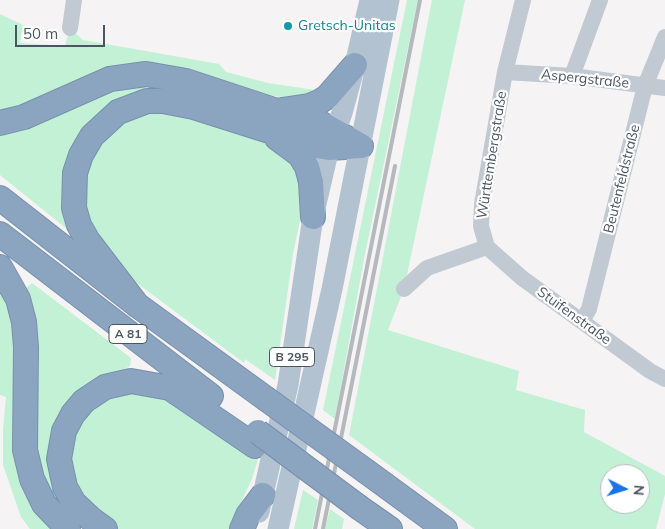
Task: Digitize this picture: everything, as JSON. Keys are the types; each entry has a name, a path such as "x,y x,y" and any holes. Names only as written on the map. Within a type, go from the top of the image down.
{"highway":[{"path":"269,120 319,102 327,97 356,65"},
{"path":"0,123 24,117 110,79 146,74 186,81 269,120 300,155 307,167 311,182 313,217"},
{"path":"137,305 97,254 79,225 74,208 73,191 81,155 92,136 118,112 147,101 163,101 269,120 361,146"},
{"name":"A 81","path":"0,198 137,305 445,529"},
{"name":"A 81","path":"0,234 257,439 363,519 390,529"},
{"path":"0,267 18,300 24,322 26,347 24,450 32,479 44,504 68,529"},
{"name":"A 81","path":"105,529 80,511 69,495 62,477 59,459 64,431 73,414 84,401 105,387 131,381 170,388 257,439"},
{"path":"242,529 248,515 263,495"}],"main road":[{"path":"332,139 356,65 370,0"},
{"path":"361,146 389,0"},
{"name":"B 295","path":"255,529 288,385 313,217 332,139"},
{"name":"B 295","path":"278,529 332,290 361,146"}],"street":[{"path":"70,28 74,0"},
{"name":"Württembergstraße","path":"487,247 481,226 482,204 505,72 523,0"},
{"path":"572,76 600,0"},
{"name":"Beutenfeldstraße","path":"582,321 590,309 645,86 665,37"},
{"name":"Aspergstraße","path":"505,72 572,76 665,88"},
{"path":"404,289 426,268 487,247"},
{"name":"Stuifenstraße","path":"487,247 522,278 650,371 665,379"}],"green space":[{"path":"407,0 418,0 364,259 335,419 323,410"},
{"path":"432,0 465,0 404,289 388,330 519,371 516,390 585,410 584,432 643,464 600,464 600,514 650,514 650,468 665,476 665,494 656,529 475,529 349,435"},
{"path":"0,14 23,25 20,43 65,46 70,28 83,40 219,64 226,72 268,83 322,91 300,102 223,84 184,71 63,90 0,114"},
{"path":"152,81 212,101 104,114 67,229 0,175 0,131 90,92"},
{"path":"153,111 188,116 276,143 301,175 302,211 293,254 275,380 245,359 244,363 130,278 83,220 86,159 117,124"},
{"path":"0,276 12,300 37,511 51,529 30,529 21,517 3,465 3,429 6,397 0,395"},
{"path":"32,283 131,358 130,366 89,389 55,440 94,529 83,529 70,518 58,505 38,471 20,293"},
{"path":"155,391 258,459 252,479 241,502 234,529 118,529 92,512 70,479 68,440 72,429 105,394"},
{"path":"303,490 318,500 312,529 294,529"},
{"path":"330,509 344,519 342,529 325,529"}],"railway":[{"path":"315,529 420,0"},
{"path":"323,529 395,166"}],"place":[{"name":"Gretsch-Unitas","path":"288,26"}]}
